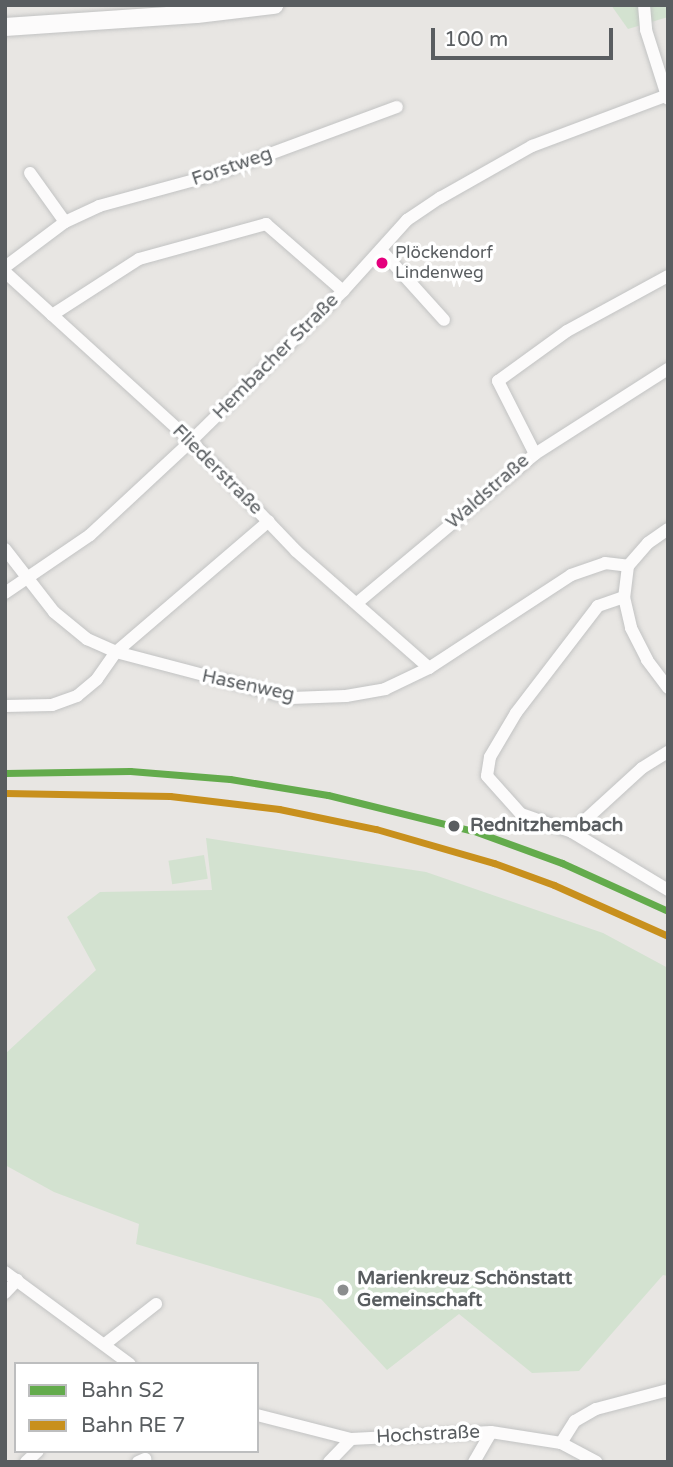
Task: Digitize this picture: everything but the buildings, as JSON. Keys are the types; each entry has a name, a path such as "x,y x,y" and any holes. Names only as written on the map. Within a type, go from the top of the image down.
{"main road":[{"path":"5,27 197,14 274,5"}],"street":[{"path":"644,5 646,30 667,97"},
{"name":"Hembacher Straße","path":"5,593 29,580 90,535 191,441 343,291 407,220 521,153 667,97"},
{"name":"Forstweg","path":"5,269 65,222 99,206 213,175 397,107"},
{"path":"30,173 65,222"},
{"path":"52,315 139,259 266,224 343,291"},
{"path":"381,250 444,320"},
{"name":"Fliederstraße","path":"5,269 191,441 296,551 429,668"},
{"name":"Waldstraße","path":"356,603 535,454 498,382 566,331 666,281"},
{"path":"535,454 668,369"},
{"path":"5,706 52,705 77,696 97,680 116,652 269,522"},
{"path":"668,529 648,543 628,566 624,597 631,628 647,660 668,688"},
{"name":"Hasenweg","path":"5,549 54,612 87,639 116,652 292,698 346,695 385,689 429,668 571,575 606,563 628,566"},
{"path":"624,597 598,606 516,713 490,757 487,776 521,814 572,832 668,890"},
{"path":"572,832 642,768 668,752"},
{"path":"5,1272 128,1362"},
{"path":"5,1293 17,1280"},
{"path":"105,1343 156,1304"},
{"path":"561,1443 575,1421 596,1409 668,1390"},
{"name":"Hochstraße","path":"259,1416 351,1439 491,1432 561,1443 596,1462"},
{"path":"474,1462 491,1432"},
{"path":"329,1462 351,1439"}],"green space":[{"path":"611,5 668,5 668,17 628,29"},
{"path":"206,838 426,872 603,933 668,968 668,1276 663,1275 579,1371 532,1373 459,1314 387,1370 321,1299 136,1244 139,1224 54,1192 5,1165 5,1054 96,970 67,917 100,892 212,890"},
{"path":"204,855 208,879 172,884 168,861"}],"rail line":[{"name":"S2","path":"5,773 130,771 230,779 328,795 474,831 562,863 668,911"}],"transit line":[{"path":"5,793 170,796 279,809 376,829 494,863 554,885 668,936"}],"place":[{"name":"Plöckendorf Lindenweg","path":"382,263"},
{"name":"Rednitzhembach","path":"454,826"},
{"name":"Marienkreuz Schönstatt Gemeinschaft","path":"343,1290"}]}
